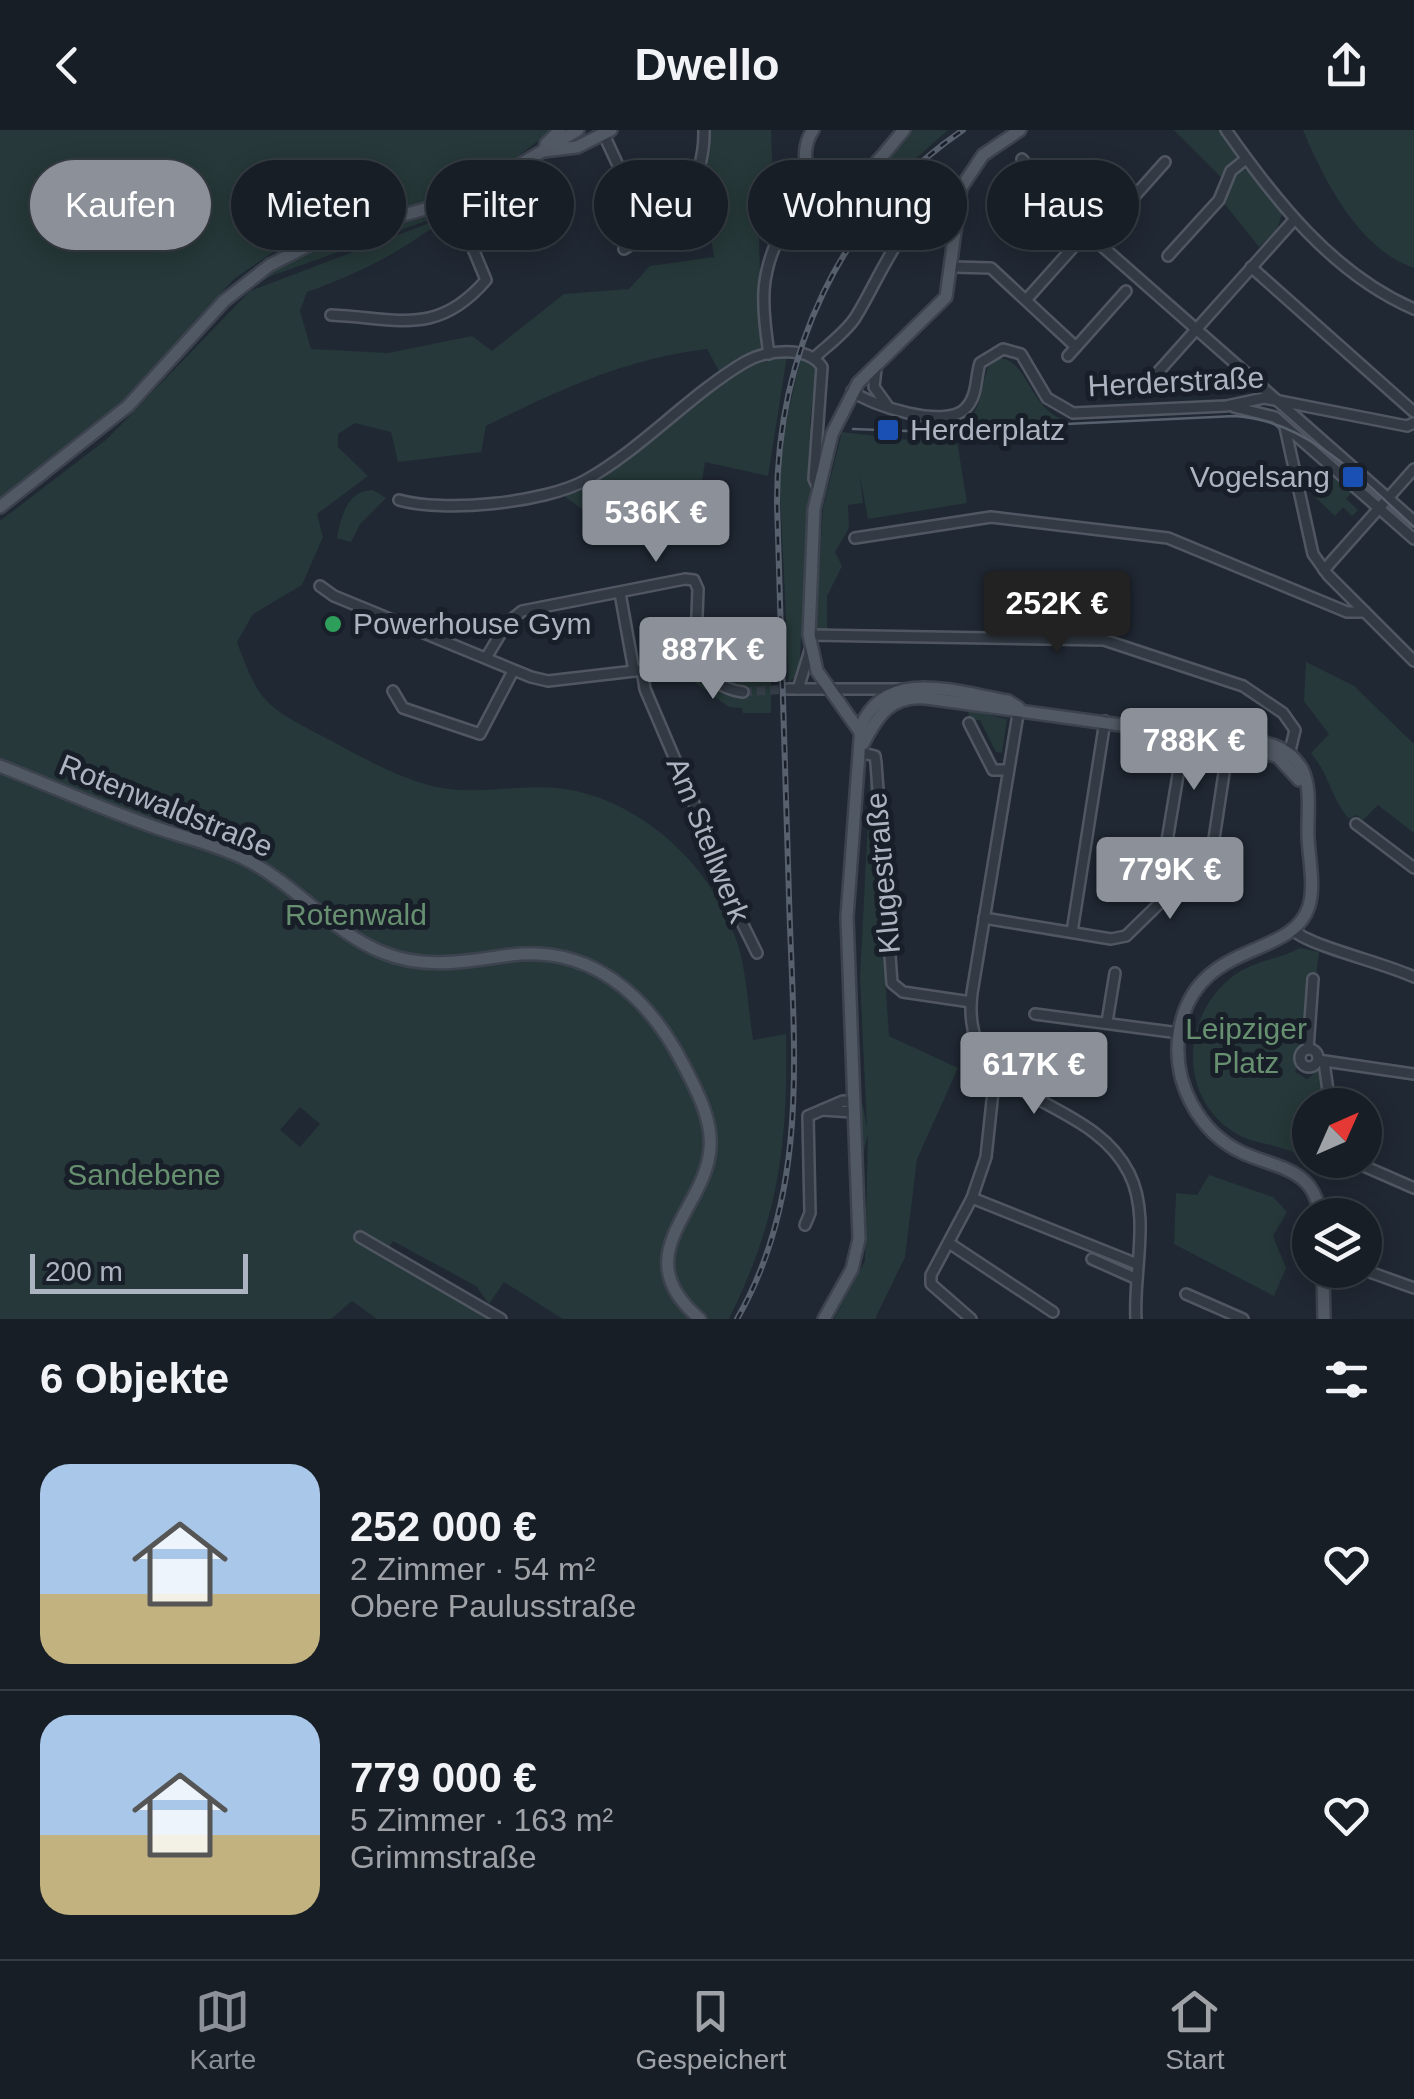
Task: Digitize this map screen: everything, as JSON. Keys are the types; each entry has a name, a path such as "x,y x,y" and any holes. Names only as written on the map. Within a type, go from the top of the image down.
{"main road":[{"path":"544,152 546,144 560,130"},
{"path":"530,160 578,130"},
{"path":"813,130 803,149 804,166 816,182 832,187 857,179 904,130"},
{"path":"967,178 983,155 1020,130"},
{"path":"544,152 577,147 605,131"},
{"path":"0,507 128,406 224,301 270,265 327,236 426,210"},
{"path":"859,749 810,650 812,530 818,488 838,417 855,387 940,307 953,267 954,250"},
{"path":"824,1319 858,1249 848,917 859,749 863,726 876,703 900,689 1008,701 1019,708 1232,741 1288,758 1306,800 1310,899 1293,930 1227,959 1211,972 1190,1000 1179,1033 1183,1084 1202,1120 1236,1149 1299,1174 1316,1198"},
{"path":"863,726 907,698 947,696"},
{"path":"838,704 863,726"},
{"name":"Rotenwaldstraße","path":"0,766 248,860 383,953 443,964 550,954 588,964 618,981 660,1025 682,1061 706,1117 710,1141 707,1166 676,1224 669,1249 674,1284 700,1319"},
{"path":"1323,1288 1324,1319"}],"street":[{"path":"700,160 704,130"},
{"path":"1226,130 1294,220 1369,284 1414,310"},
{"path":"605,131 617,160"},
{"path":"1168,256 1219,200 1230,170 1246,159"},
{"path":"1139,192 1165,162"},
{"path":"1142,390 1294,220"},
{"path":"331,315 427,320 445,316 486,280 474,250"},
{"path":"770,354 763,274 771,250"},
{"path":"398,500 439,507 535,495 583,482 747,361 770,354 815,358 852,322 894,250"},
{"path":"1026,300 1077,250"},
{"path":"1105,250 1414,521"},
{"path":"953,267 991,268 1072,352 1126,290"},
{"path":"1251,268 1414,412"},
{"name":"Herderstraße","path":"855,387 871,404 937,418 955,416 971,401 980,363 1003,349 1026,359 1041,392 1066,411 1245,405 1273,400 1408,426 1414,423"},
{"path":"815,358 823,373 816,425 814,479 818,488"},
{"path":"877,364 874,387 887,405"},
{"path":"1252,382 1245,405 1269,413 1414,539"},
{"name":"Herderstraße","path":"1302,407 1302,419"},
{"path":"1285,426 1308,542 1324,570 1414,660"},
{"path":"1291,455 1307,448"},
{"path":"1324,570 1414,469"},
{"path":"855,538 998,518 1168,538 1347,612 1365,612"},
{"path":"486,658 508,623 522,611 694,580 698,589 695,669"},
{"path":"320,586 334,596 513,671 548,680 695,669 732,691 743,692"},
{"name":"Am Stellwerk","path":"620,593 638,671 708,839 716,870 757,952"},
{"path":"808,636 1104,640 1256,694 1284,714 1296,730 1288,758"},
{"path":"1405,652 1414,642"},
{"path":"810,650 793,689 900,689"},
{"path":"394,691 403,708 480,734 513,671"},
{"path":"1019,708 970,1002 975,1041 995,1073 1069,1113 1121,1159 1137,1197 1136,1319"},
{"path":"1072,932 1105,721"},
{"path":"970,724 993,770 1008,770"},
{"path":"1166,847 1184,733"},
{"path":"984,918 1111,939 1126,936 1212,852 1232,741"},
{"name":"Klugestraße","path":"859,749 875,756 876,763 892,983 902,992 970,1002"},
{"path":"1356,824 1414,868"},
{"path":"1293,930 1308,942 1381,961 1414,977"},
{"path":"1107,1022 1115,973"},
{"path":"1308,1049 1313,980"},
{"path":"1035,1014 1179,1033"},
{"path":"1308,1049 1301,1054 1301,1063 1308,1068 1321,1061 1414,1074"},
{"path":"1308,1049 1317,1053 1321,1061 1327,1088"},
{"path":"971,1319 932,1284 931,1275 972,1198 988,1144 995,1073"},
{"path":"805,1226 810,1214 807,1119 820,1110 853,1107"},
{"path":"1382,1174 1414,1188"},
{"path":"972,1198 1137,1264"},
{"path":"360,1237 502,1319"},
{"path":"949,1244 1053,1312"},
{"path":"1092,1260 1137,1280"},
{"path":"1382,1276 1414,1288"},
{"path":"1186,1294 1243,1319"}],"green space":[{"path":"0,130 553,130 513,160 426,160 426,203 406,208 406,160 231,160 231,250 276,250 234,279 122,401 0,500"},
{"name":"Rotenwald","path":"707,130 771,130 772,160 748,160 748,250 759,250 762,350 720,373 707,349 649,360 593,378 486,426 481,452 398,462 391,432 355,423 338,434 338,447 368,476 317,514 323,537 302,585 253,614 237,642 252,679 267,702 367,760 442,788 555,788 599,798 651,825 674,844 712,890 737,942 753,1040 786,1034 785,1111 777,1180 759,1247 729,1319 563,1319 504,1282 489,1304 476,1286 393,1241 385,1254 488,1319 377,1319 352,1301 331,1319 0,1319 0,521 107,439 250,291 358,250 398,250 307,292 300,311 311,349 388,353 472,336 492,351 564,294 629,289 650,266 714,257 713,250 728,250 728,160 704,160","holes":["300,1107 320,1124 300,1147 280,1130"]},
{"path":"911,130 948,130 914,160 884,160"},
{"path":"1174,130 1221,130 1242,157 1223,179"},
{"path":"1303,130 1414,130 1414,268 1394,259 1360,230 1321,170"},
{"path":"1239,169 1250,171 1282,214 1277,229 1259,247 1223,202"},
{"path":"426,218 406,228 406,222"},
{"name":"Rotenwald","path":"426,224 426,232 406,245 406,232"},
{"path":"311,250 344,250 271,276 247,289 279,265"},
{"path":"787,356 768,476 705,462 696,520 599,535 592,516 561,494 585,486 745,367"},
{"path":"801,356 817,366 820,377 815,376 810,422 813,444 799,673 789,682 780,491 782,441"},
{"path":"1000,358 1018,368 1045,408 1069,422 1023,422 1023,433 956,435 967,503 868,519 860,476 863,503 848,505 849,528 835,552 842,566 827,596 827,630 815,629 823,508 842,432 918,441 936,438 935,424 951,424 971,417 988,367"},
{"path":"1323,469 1351,493 1346,499 1358,510 1352,516 1343,507 1335,516 1312,494 1310,483"},
{"path":"373,490 386,498 360,524 351,542 337,538 351,500"},
{"path":"1306,662 1354,686 1414,744 1414,833 1378,805 1363,820 1356,815 1349,819 1343,811 1311,753 1329,734 1304,701"},
{"path":"711,666 725,671 771,672 771,713 743,713 742,708 729,707 694,682 695,678 728,696 742,697 742,685 728,681"},
{"path":"967,710 1007,719 1002,753 996,752 980,720 971,721"},
{"path":"871,761 889,1036 958,1068 917,1159 905,1257 875,1319 834,1319 865,1261 868,1135 863,1153 860,1091 867,1128 860,978"},
{"name":"Leipziger Platz","path":"1300,948 1319,952 1316,977 1311,978 1303,1052 1295,1072 1307,1079 1321,1068 1323,1088 1292,1088 1292,1152 1248,1139 1214,1115 1202,1096 1193,1052 1205,1009 1218,990 1244,969"},
{"path":"1209,1175 1273,1197 1287,1212 1273,1236 1286,1268 1274,1296 1174,1244 1176,1193 1197,1195"}],"tunnel":[{"path":"743,692 788,689"}],"tram line":[{"path":"1024,426 1235,416 1262,420 1287,429 1333,456 1414,527"},
{"path":"853,429 935,432"}],"railway":[{"path":"737,1319 761,1269 777,1218 793,1113 777,503 780,448 789,394 803,342 824,292 850,246 882,203 919,164 963,130"}],"place":[{"name":"Herderplatz","path":"888,430"},
{"name":"Vogelsang","path":"1353,477"},
{"name":"Powerhouse Gym","path":"333,624"}],"park label":[{"name":"Sandebene","path":"144,1175"}]}
